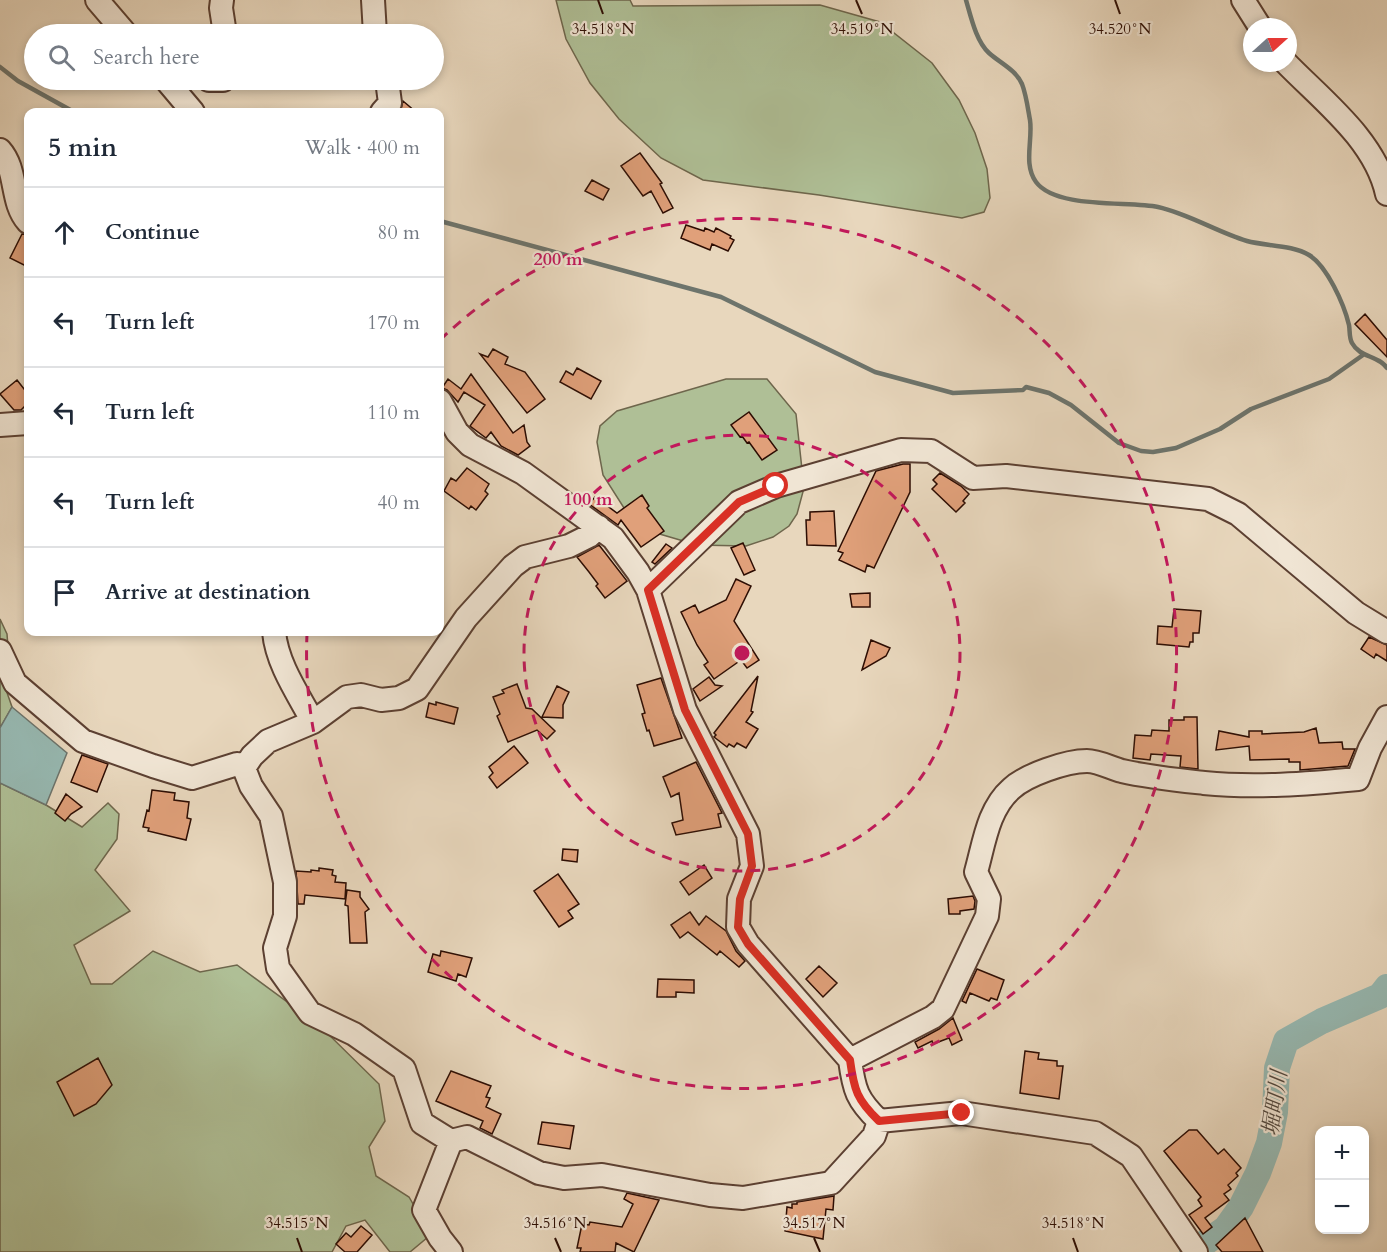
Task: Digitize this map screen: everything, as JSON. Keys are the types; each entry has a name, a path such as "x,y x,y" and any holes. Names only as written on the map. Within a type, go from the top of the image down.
{"street":[{"path":"97,0 117,24"},
{"path":"222,0 223,24"},
{"path":"373,0 374,24"},
{"path":"1243,0 1254,18"},
{"path":"1295,72 1359,137 1373,161 1387,194"},
{"path":"176,90 190,108"},
{"path":"386,108 390,103 388,90"},
{"path":"0,150 6,157 6,176 24,218"},
{"path":"444,408 457,432 470,445 523,473 599,527 613,538 638,572 648,590 685,710 748,834 752,866 740,899 738,927 748,944 850,1060 854,1084 863,1106 879,1121 962,1113 1095,1133 1131,1156 1196,1252"},
{"path":"0,425 24,423"},
{"path":"648,590 739,502 776,486 901,450 931,451 973,478 1006,476 1208,499 1238,514 1356,613 1387,632"},
{"path":"244,768 252,756 268,741 313,722 347,697 361,695 381,700 399,698 417,689 466,618 513,566 525,557 569,546 589,536 599,527"},
{"path":"274,636 285,671 313,722"},
{"path":"0,651 15,683 83,741 192,778 237,764 244,768 251,786 271,816 285,882 285,916 275,948 278,968 310,1013 354,1034 404,1069 422,1123 451,1141 467,1137 539,1173 564,1178 602,1175 710,1195 743,1198 831,1183 874,1136 879,1121"},
{"path":"850,1060 944,1009 987,916 989,899 976,872 993,813 1009,790 1017,783 1055,767 1088,761 1124,771 1205,783 1290,785 1358,778 1370,748 1387,717"},
{"path":"451,1141 424,1210 451,1252"}],"green space":[{"path":"556,0 630,0 633,6 820,5 880,22 932,63 959,100 975,133 987,169 990,198 984,212 962,218 819,195 703,180 661,158 619,119 590,83 566,39"},
{"path":"726,379 767,379 796,414 804,488 797,514 789,526 773,537 746,546 697,545 646,530 624,508 603,475 597,442 600,426 617,411"},
{"path":"0,619 7,634 9,660 3,681 12,707 0,728"},
{"path":"0,783 46,805 82,827 108,803 119,814 117,839 95,870 130,911 74,945 91,984 112,984 153,951 200,972 237,965 320,1026 379,1084 385,1121 369,1147 376,1176 409,1197 424,1223 428,1237 410,1252 390,1252 365,1220 346,1226 332,1252 0,1252"}],"water":[{"path":"12,707 67,753 46,805 0,783 0,728"}],"building":[{"path":"403,101 411,108 401,108"},
{"path":"640,153 662,183 660,184 673,208 663,213 651,191 643,196 621,166"},
{"path":"592,180 609,189 603,200 585,191"},
{"path":"686,225 714,232 716,228 734,240 728,251 712,244 710,250 681,238"},
{"path":"22,234 24,234 24,265 10,258"},
{"path":"1365,314 1387,340 1387,357 1355,324"},
{"path":"493,349 508,357 505,364 525,372 545,399 527,413 480,354 488,357"},
{"path":"577,368 601,381 591,399 560,382 566,371 573,375"},
{"path":"471,374 513,433 524,425 530,446 518,455 501,446 491,432 486,438 470,426 485,405 464,392 458,402 444,389 444,385 448,379 461,389"},
{"path":"17,380 24,389 24,407 21,410 14,410 0,394"},
{"path":"749,412 777,450 762,460 749,442 747,443 742,436 740,437 731,425"},
{"path":"910,464 910,492 874,568 867,565 865,572 839,560 843,553 838,551 876,471"},
{"path":"467,468 489,484 485,491 488,494 476,510 471,506 469,509 444,491 451,478 456,481"},
{"path":"940,473 969,494 963,501 965,503 956,512 932,489 937,484 933,480"},
{"path":"642,495 649,506 647,508 664,531 641,547 621,520 618,525 589,504 595,497 617,513"},
{"path":"834,511 836,546 807,545 806,520 810,520 810,512"},
{"path":"743,543 755,570 744,575 731,548"},
{"path":"666,544 672,548 655,564 652,562"},
{"path":"599,545 627,581 605,598 596,586 598,584 577,557"},
{"path":"736,579 751,586 734,621 759,660 747,668 741,660 714,679 704,665 708,662 681,612 695,605 699,613 726,600"},
{"path":"870,593 870,607 852,607 850,594"},
{"path":"1174,609 1201,611 1199,633 1193,633 1193,642 1190,642 1189,647 1157,644 1158,626 1172,627"},
{"path":"1369,637 1387,645 1387,661 1376,654 1374,658 1361,649"},
{"path":"871,640 890,648 886,656 862,670"},
{"path":"758,676 751,711 753,712 746,722 758,729 746,748 737,743 734,747 729,744 727,747 714,737 716,735 714,733"},
{"path":"709,677 715,685 722,686 700,701 693,689"},
{"path":"661,678 682,738 654,746 642,714 645,713 637,685"},
{"path":"517,684 526,708 532,709 555,731 547,739 537,730 508,742 497,716 500,714 493,697 504,693 502,690"},
{"path":"557,686 569,692 563,705 563,718 542,717"},
{"path":"436,702 458,708 454,724 426,717 429,703 436,705"},
{"path":"1184,717 1197,717 1198,769 1180,767 1181,756 1151,754 1150,760 1133,758 1135,735 1151,736 1152,730 1169,731 1169,720 1184,720"},
{"path":"1316,728 1319,743 1342,742 1343,749 1355,749 1348,766 1300,770 1300,762 1289,762 1289,759 1250,760 1249,746 1216,750 1219,731 1249,737 1249,731 1262,731 1262,734 1304,732"},
{"path":"514,746 528,763 497,788 489,777 493,773 489,767"},
{"path":"82,755 108,764 97,792 71,782"},
{"path":"696,762 722,813 718,814 721,827 676,835 672,823 683,820 679,793 671,797 663,777"},
{"path":"152,790 175,793 174,800 189,802 187,818 191,819 186,840 148,831 149,828 143,827 147,810 149,811"},
{"path":"66,794 82,807 65,821 55,813"},
{"path":"563,849 578,850 577,862 562,860"},
{"path":"704,865 712,878 689,895 680,882"},
{"path":"319,868 333,870 332,875 336,876 335,882 346,883 345,899 305,895 304,904 298,904 296,871 319,871"},
{"path":"558,874 579,904 568,911 573,918 559,927 534,891"},
{"path":"347,890 360,892 360,897 369,909 365,912 367,943 350,943 348,906 345,905"},
{"path":"973,896 974,909 960,911 960,914 949,914 948,899"},
{"path":"690,912 699,925 706,916 726,931 736,951 745,961 739,967 720,951 717,955 688,932 680,938 671,925"},
{"path":"441,951 472,958 466,977 458,974 456,981 428,972 433,954 440,956"},
{"path":"819,966 837,983 823,997 806,979"},
{"path":"977,969 1004,980 997,1000 991,998 989,1001 970,993 966,1003 962,1001"},
{"path":"658,979 694,980 694,993 676,992 676,997 657,997"},
{"path":"953,1018 962,1040 952,1045 949,1038 933,1044 932,1041 918,1048 915,1042 939,1029"},
{"path":"1025,1051 1039,1053 1038,1059 1057,1061 1057,1066 1063,1066 1059,1099 1020,1093"},
{"path":"98,1058 112,1085 96,1104 74,1116 57,1082"},
{"path":"451,1071 491,1086 486,1097 490,1098 486,1107 501,1114 492,1134 480,1128 483,1121 436,1101"},
{"path":"542,1122 574,1126 570,1149 538,1144"},
{"path":"1189,1130 1197,1130 1218,1154 1224,1149 1241,1168 1236,1173 1238,1176 1228,1185 1231,1189 1224,1194 1229,1200 1205,1218 1212,1227 1203,1234 1189,1215 1202,1206 1198,1200 1201,1197 1164,1151"},
{"path":"627,1193 659,1200 634,1252 616,1243 615,1252 580,1252 581,1248 577,1248 582,1224 589,1225 590,1222 622,1227 633,1204 624,1199"},
{"path":"834,1196 833,1210 826,1209 823,1239 785,1231 787,1207 792,1208 792,1204 797,1204 797,1202"},
{"path":"1245,1218 1263,1252 1222,1252 1216,1245"},
{"path":"361,1226 372,1235 357,1252 345,1252 336,1244 346,1233 351,1237"}],"waterway":[{"path":"966,0 974,28 984,48 1012,71 1022,84 1031,128 1030,168 1036,182 1046,191 1075,200 1158,207 1247,241 1295,249 1309,255 1316,260 1334,286 1347,316 1350,339 1355,348 1387,368"},
{"path":"0,67 24,84"},
{"path":"34,90 67,108"},
{"path":"444,222 721,297 875,372 953,393 1023,390 1026,387 1049,393 1071,405 1119,443 1141,451 1153,452 1176,448 1220,429 1251,409 1329,379 1363,355"},
{"name":"堀町川","path":"1192,1252 1226,1228 1241,1207 1258,1173 1269,1143 1275,1112 1277,1068 1286,1041 1322,1021 1380,996 1387,987"}],"route":[{"path":"776,486 739,502 648,590 685,710 748,834 752,866 740,899 738,927 748,944 850,1060 854,1084 863,1106 879,1121 962,1113"}]}
